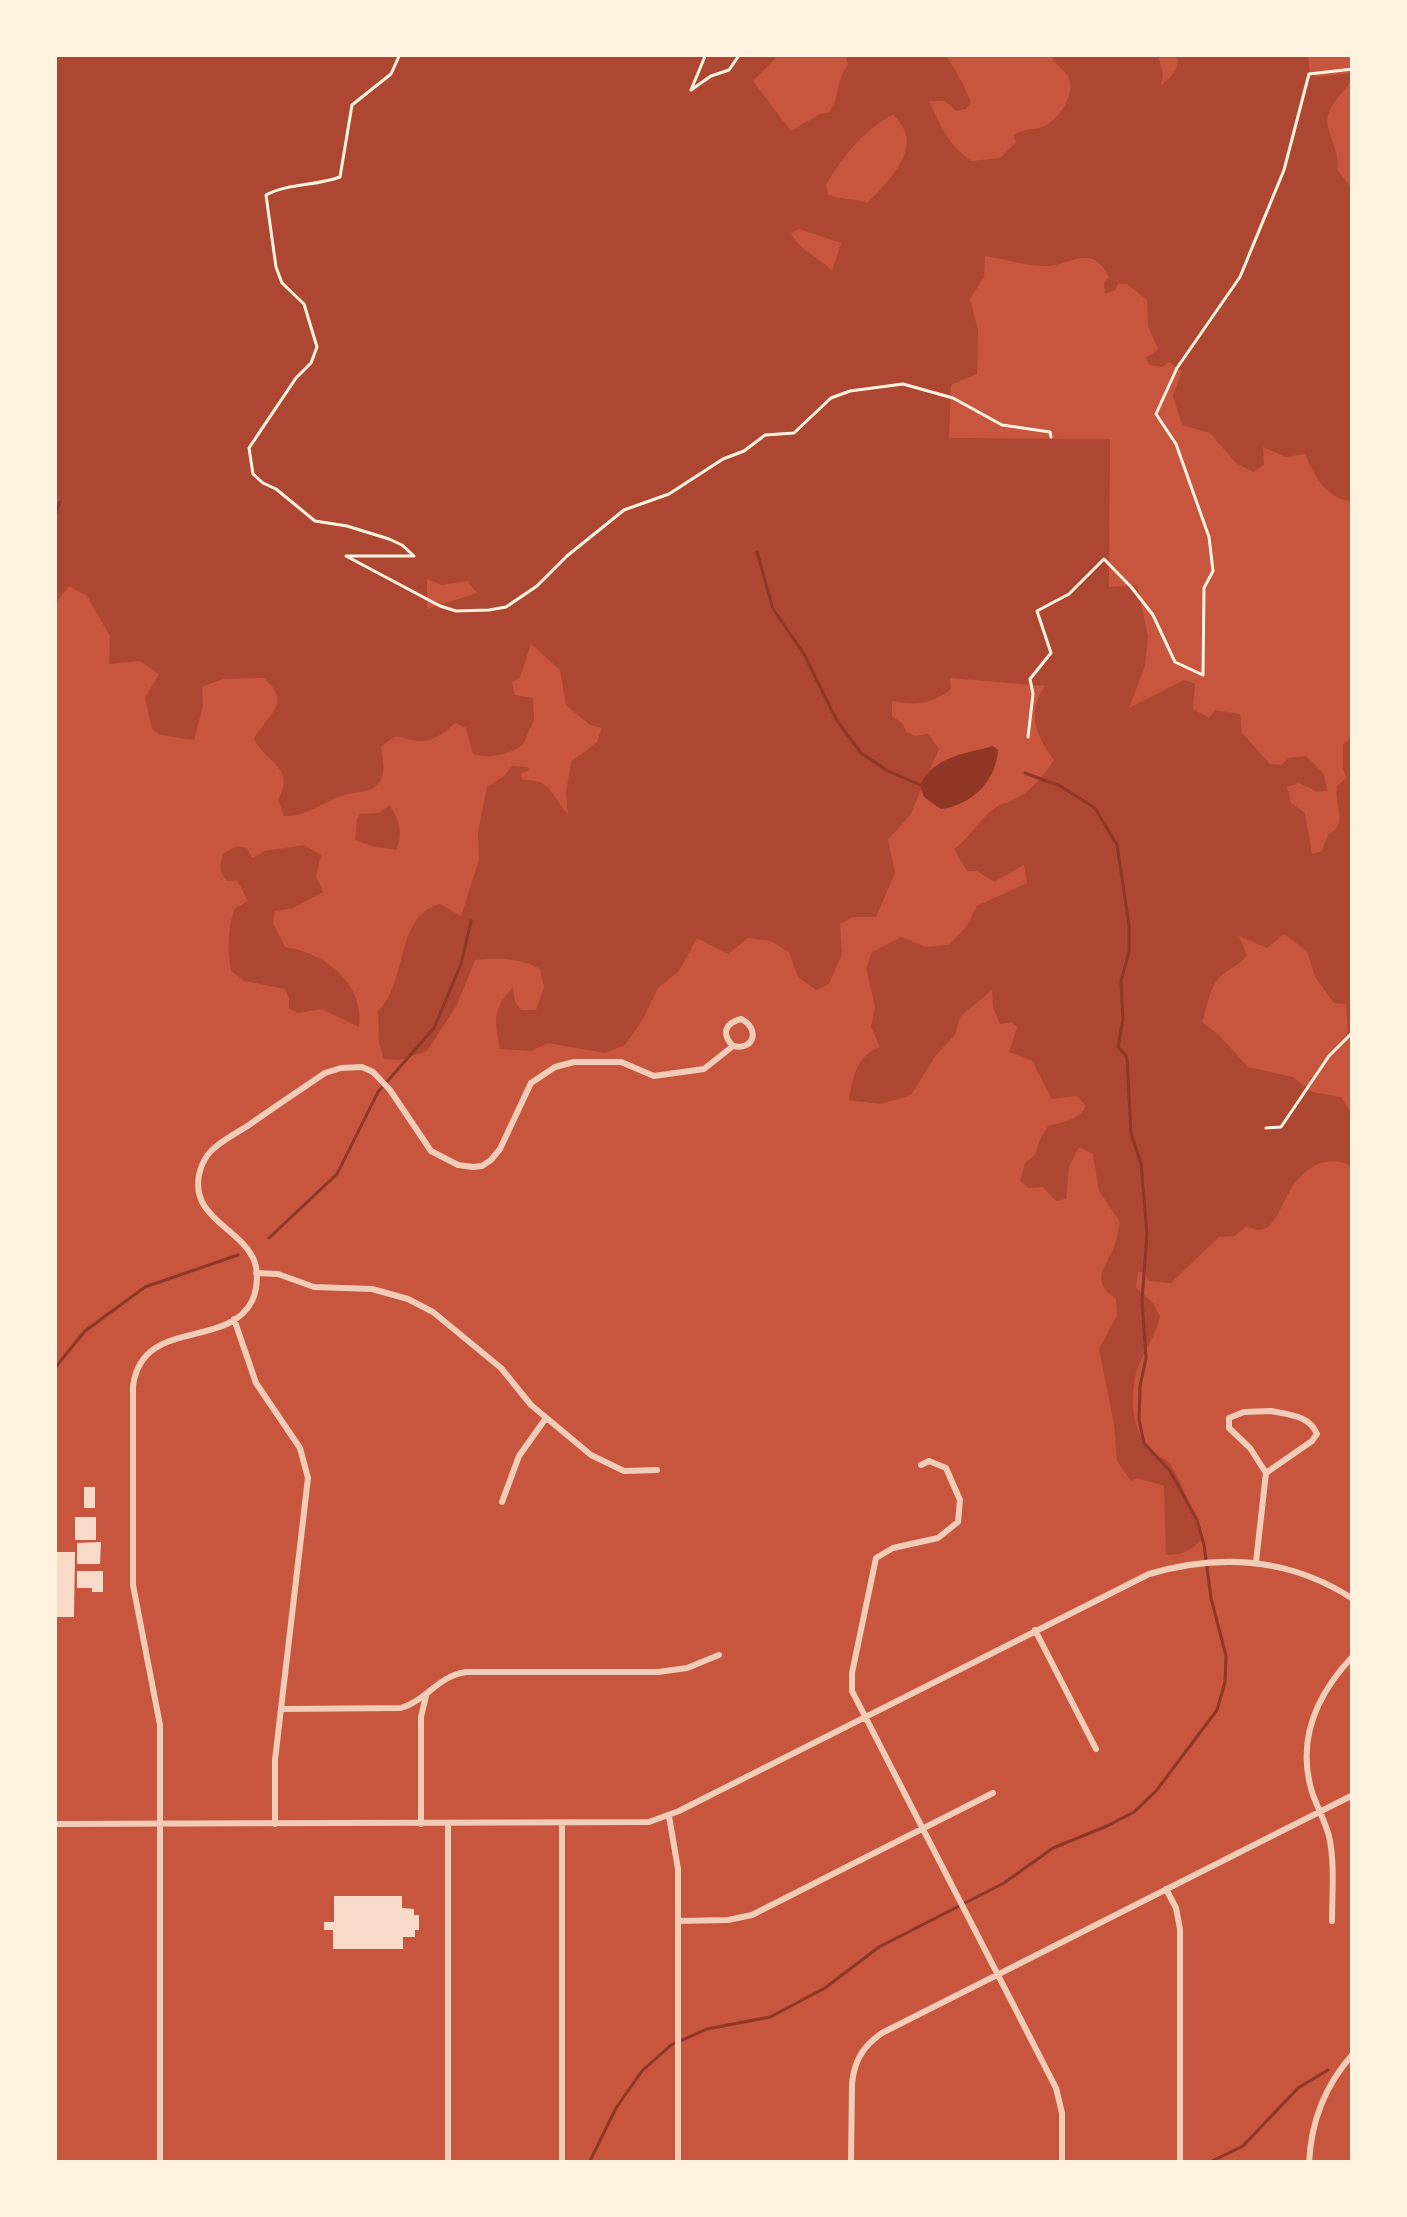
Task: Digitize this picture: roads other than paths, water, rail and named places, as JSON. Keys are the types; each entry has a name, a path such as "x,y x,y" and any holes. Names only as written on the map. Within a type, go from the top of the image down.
{"street":[{"path":"741,1018 754,1030 753,1039 741,1048 733,1046 725,1029 741,1018"},
{"path":"160,2163 160,1725 133,1585 135,1375 154,1348 234,1319 253,1300 256,1273 252,1256 202,1202 200,1171 212,1150 325,1073 341,1068 373,1072 431,1151 473,1167 482,1166 500,1149 531,1082 555,1067 621,1062 654,1076 704,1069 733,1046"},
{"path":"256,1273 278,1274 314,1287 370,1288 408,1299 433,1312 501,1368 523,1396 602,1462 624,1471 657,1470"},
{"path":"234,1319 256,1383 300,1448 307,1468 275,1760 275,1823"},
{"path":"1256,1562 1266,1474 1250,1448 1229,1428 1229,1418 1270,1411 1305,1418 1314,1427 1312,1441 1266,1474"},
{"path":"502,1502 519,1456 547,1418"},
{"path":"921,1465 928,1461 946,1468 961,1513 958,1522 938,1538 893,1548 876,1558 852,1690 1056,2088 1062,2163"},
{"path":"54,1824 638,1823 669,1816 1149,1574 1188,1563 1256,1562 1311,1577 1353,1599"},
{"path":"1035,1630 1096,1748"},
{"path":"281,1709 401,1708 417,1702 440,1680 466,1672 658,1672 687,1668 719,1655"},
{"path":"1332,1921 1331,1851 1308,1774 1309,1728 1327,1686 1353,1656"},
{"path":"421,1823 421,1717 429,1690"},
{"path":"678,1921 752,1915 993,1792"},
{"path":"1000,2163 851,2163 853,2071 863,2049 882,2033 1353,1795"},
{"path":"669,1816 677,1849 678,2163"},
{"path":"448,1823 448,2163"},
{"path":"562,1823 562,2163"},
{"path":"1166,1889 1180,1929 1180,2163"},
{"path":"1309,2163 1319,2108 1353,2054"}],"waterway":[{"path":"54,518 60,502"},
{"path":"757,552 773,609 804,654 837,721 861,753 920,785"},
{"path":"589,2163 616,2108 642,2071 671,2045 707,2029 770,2017 825,1988 879,1947 1004,1883 1053,1848 1134,1812 1156,1791 1217,1710 1226,1656 1204,1545 1197,1520 1170,1471 1144,1443 1139,1420 1146,1358 1142,1300 1147,1234 1141,1163 1131,1134 1127,1057 1118,1047 1129,925 1117,845 1095,808 1060,786 1025,773"},
{"path":"269,1238 337,1174 378,1092 434,1028 461,964 471,921"},
{"path":"54,1369 85,1331 145,1287 238,1255"},
{"path":"1208,2163 1243,2146 1298,2088 1328,2070"}]}
